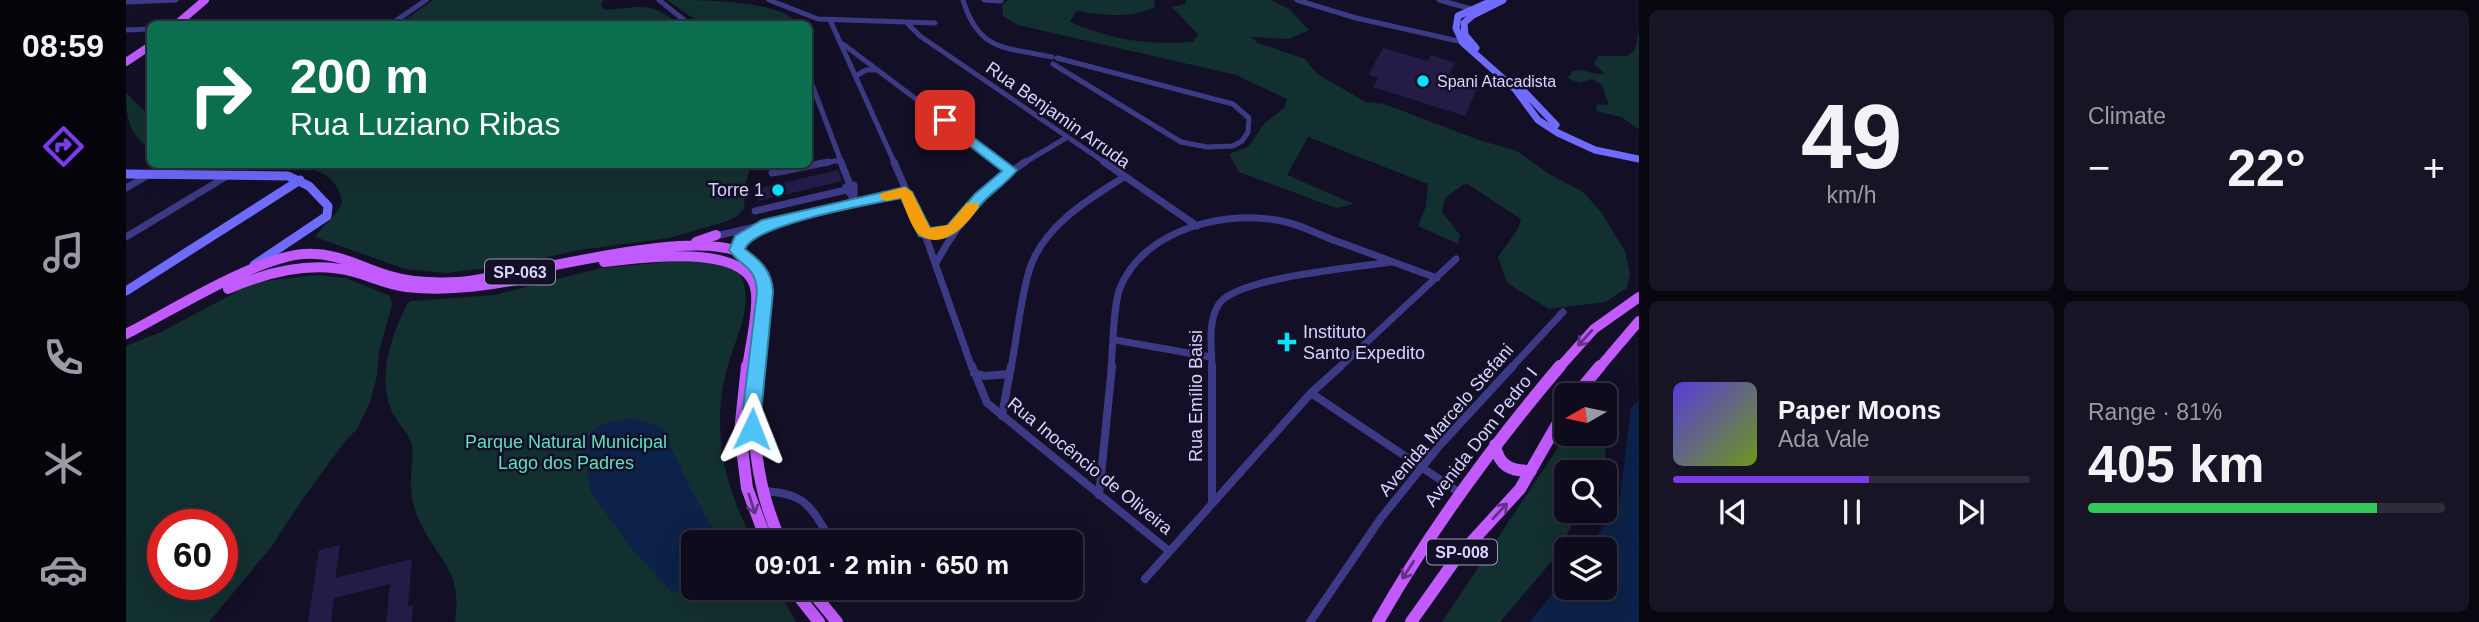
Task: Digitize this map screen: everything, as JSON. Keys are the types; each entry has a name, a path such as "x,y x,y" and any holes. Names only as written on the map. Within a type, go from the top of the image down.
{"main road":[{"path":"180,21 205,0"},
{"path":"126,62 147,48"},
{"path":"689,246 720,233"},
{"path":"706,244 708,256"},
{"name":"SP-063","path":"126,334 287,254 331,254 390,276 458,282 593,257 706,244 739,245"},
{"path":"722,259 739,245 765,281 752,409 753,449 761,491 776,530"},
{"path":"282,271 287,254 299,256 302,261 299,268"},
{"name":"SP-063","path":"126,342 242,282 299,268 339,268 402,287 456,289 479,288 600,263 708,256 722,259 744,271 756,291 740,432 747,488 763,530"},
{"name":"Avenida Dom Pedro I","path":"1378,622 1399,584 1495,445 1590,332 1639,297"},
{"path":"1586,383 1639,321"},
{"name":"SP-008","path":"1411,622 1455,560 1520,489 1554,430"},
{"path":"1495,445 1497,459 1501,465 1516,472 1531,471"},
{"path":"802,600 819,622"},
{"path":"819,600 837,622"}],"street":[{"path":"126,2 176,0"},
{"path":"395,21 426,0"},
{"path":"659,0 685,21"},
{"path":"769,0 807,15 830,20 935,23"},
{"path":"962,0 971,24 981,35 997,43 1054,61 1077,63 1233,104 1249,118 1247,135 1240,143 1230,147 1203,148 1189,145 1171,138 1054,61"},
{"path":"984,0 1001,1"},
{"path":"1297,0 1467,43 1512,78 1542,113 1559,127 1609,148 1639,152"},
{"path":"1439,0 1472,11 1496,6 1503,0"},
{"path":"1494,0 1472,11 1463,29 1467,43 1545,125 1595,150 1639,159"},
{"name":"Rua Inocêncio de Oliveira","path":"830,20 843,44 924,232 987,403 1169,551"},
{"name":"Rua Benjamin Arruda","path":"907,23 920,36 1196,226"},
{"path":"126,30 147,29"},
{"path":"843,44 1010,170"},
{"path":"856,76 866,70 879,70"},
{"path":"812,83 855,202"},
{"path":"812,96 817,95"},
{"path":"936,263 953,229 980,197 1010,170 1066,138"},
{"path":"812,164 841,160"},
{"path":"126,188 153,175 160,168"},
{"path":"772,173 783,168"},
{"path":"126,174 276,175 300,180 328,206 323,220 241,275"},
{"path":"126,237 229,175"},
{"path":"1002,416 1029,270 1038,251 1055,227 1074,208 1124,177"},
{"path":"126,291 300,180"},
{"path":"755,211 848,187"},
{"path":"706,244 720,233 905,192"},
{"path":"1100,495 1119,290 1125,274 1141,255 1159,241 1196,226 1247,218 1286,222 1437,278"},
{"path":"720,233 734,233 739,245 767,224"},
{"path":"924,232 939,234 953,229"},
{"path":"287,254 295,239"},
{"path":"1145,579 1311,393 1456,259"},
{"name":"Rua Emílio Baisi","path":"1212,503 1211,357 1215,310 1223,297 1236,289 1257,283 1391,262"},
{"name":"Avenida Marcelo Stefani","path":"1310,622 1381,518 1422,467 1563,312"},
{"path":"1115,340 1211,357"},
{"path":"974,373 985,376 1009,374"},
{"path":"1311,393 1460,494"},
{"path":"761,491 782,491 802,496 808,501 825,530"}],"green space":[{"path":"433,0 603,0 601,6 606,10 652,8 674,21 403,21"},
{"path":"667,0 719,1 759,6 776,10 795,21 697,21"},
{"path":"1008,0 1154,0 1155,7 1126,15 1076,11 1070,22 1130,40 1176,43 1193,42 1198,34 1172,7 1185,4 1186,0 1271,0 1289,9 1309,30 1289,39 1251,37 1258,43 1305,59 1317,74 1366,102 1384,104 1482,141 1517,151 1549,174 1583,192 1601,212 1625,251 1630,273 1627,288 1605,302 1549,309 1507,283 1498,257 1518,229 1521,219 1466,183 1445,198 1442,212 1460,235 1458,244 1418,226 1426,206 1428,184 1308,137 1287,175 1354,204 1336,208 1239,172 1229,154 1248,147 1264,124 1284,108 1287,99 1236,75 1018,25 1003,16 1002,5"},
{"path":"1639,30 1639,129 1621,117 1596,111 1597,104 1609,105 1602,85 1592,79 1579,83 1568,78 1577,70 1605,74 1594,64 1598,56 1627,56 1635,50"},
{"path":"126,93 147,113 147,146 133,131"},
{"path":"305,168 750,168 744,209 736,217 724,222 669,238 580,250 506,266 446,273 405,269 315,237 342,202 337,188 329,178 318,171"},
{"name":"Parque Natural Municipal Lago dos Padres","path":"702,259 736,271 743,281 744,313 723,388 720,434 728,479 748,530 681,530 681,600 784,600 796,622 455,622 457,604 452,578 426,534 412,499 411,441 393,414 388,400 386,372 395,331 410,301 494,295 601,268"},
{"path":"318,275 346,278 390,296 392,305 379,352 377,376 370,402 357,429 304,497 271,547 238,587 238,509 147,509 147,600 227,600 209,622 126,622 126,346 161,332 255,282"},
{"path":"1559,446 1606,446 1605,460 1554,460 1554,523 1573,523 1565,537 1554,537 1552,561 1500,622 1442,622"}],"water":[{"path":"1639,400 1639,622 1530,622 1554,592 1554,600 1617,600 1617,537 1596,537 1606,523 1617,523 1631,407"},
{"path":"629,418 662,427 682,472 715,530 681,530 681,592 671,591 632,549 590,491 583,441 599,425"}],"building":[{"name":"Spani Atacadista","path":"1383,48 1428,61 1431,55 1455,63 1449,74 1479,84 1465,116 1373,87 1378,78 1368,75"},
{"path":"838,170 842,181 758,201 756,189"},
{"path":"340,545 335,578 412,559 408,607 413,605 412,622 386,622 390,584 334,598 331,622 308,622 319,550"}],"slow traffic":[{"path":"886,197 905,192 924,232 933,234 953,229 972,207"}],"place":[{"name":"Spani Atacadista","path":"1423,81"},
{"name":"Torre 1","path":"778,190"},
{"name":"Instituto Santo Expedito","path":"1287,342"}],"route":[{"path":"752,429 765,281 757,266 737,250 741,240 767,224 905,192 924,232 939,234 953,229 980,197 1010,170 945,120"}]}
